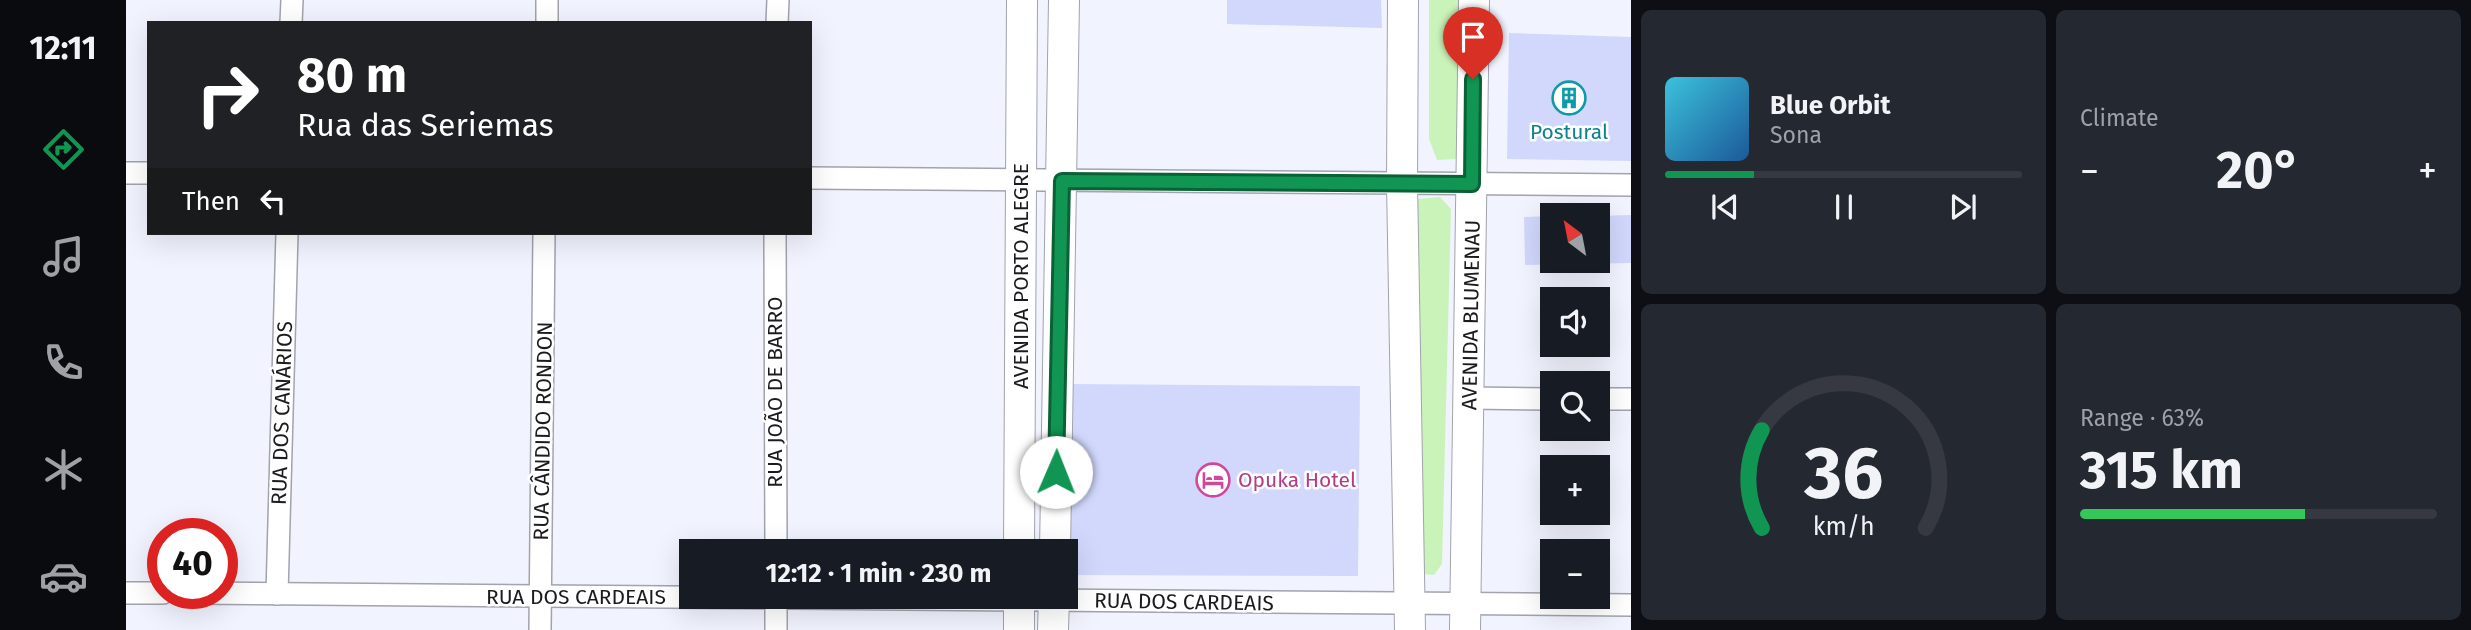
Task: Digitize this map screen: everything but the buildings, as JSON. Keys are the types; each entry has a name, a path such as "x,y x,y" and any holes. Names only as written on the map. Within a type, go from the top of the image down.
{"main road":[{"name":"AVENIDA PORTO ALEGRE","path":"1019,539 1022,0"},
{"name":"AVENIDA PORTO ALEGRE","path":"1055,539 1064,0"},
{"path":"1403,0 1402,183 1410,617"},
{"name":"AVENIDA BLUMENAU","path":"1465,617 1474,0"}],"street":[{"path":"292,0 292,21"},
{"path":"547,0 547,21"},
{"path":"778,0 778,21"},
{"path":"126,173 147,173"},
{"path":"812,178 1631,185"},
{"name":"RUA DOS CANÁRIOS","path":"277,594 287,235"},
{"name":"RUA CÂNDIDO RONDON","path":"541,630 544,235"},
{"name":"RUA JOÃO DE BARRO","path":"775,235 776,539"},
{"path":"1470,398 1540,399"},
{"path":"1610,399 1631,399"},
{"path":"126,593 147,593"},
{"name":"RUA DOS CARDEAIS","path":"238,594 679,597"},
{"name":"RUA DOS CARDEAIS","path":"1054,609 1465,617 1631,606"},
{"path":"776,609 776,630"}],"green space":[{"path":"1429,0 1465,0 1463,151 1456,159 1437,160 1429,139"},
{"path":"1440,197 1451,209 1442,564 1434,575 1412,573 1412,208 1418,199"}],"place":[{"name":"Postural","path":"1569,98"},
{"name":"Opuka Hotel","path":"1213,480"}],"route":[{"path":"1056,472 1062,181 1472,184 1473,79"}]}
